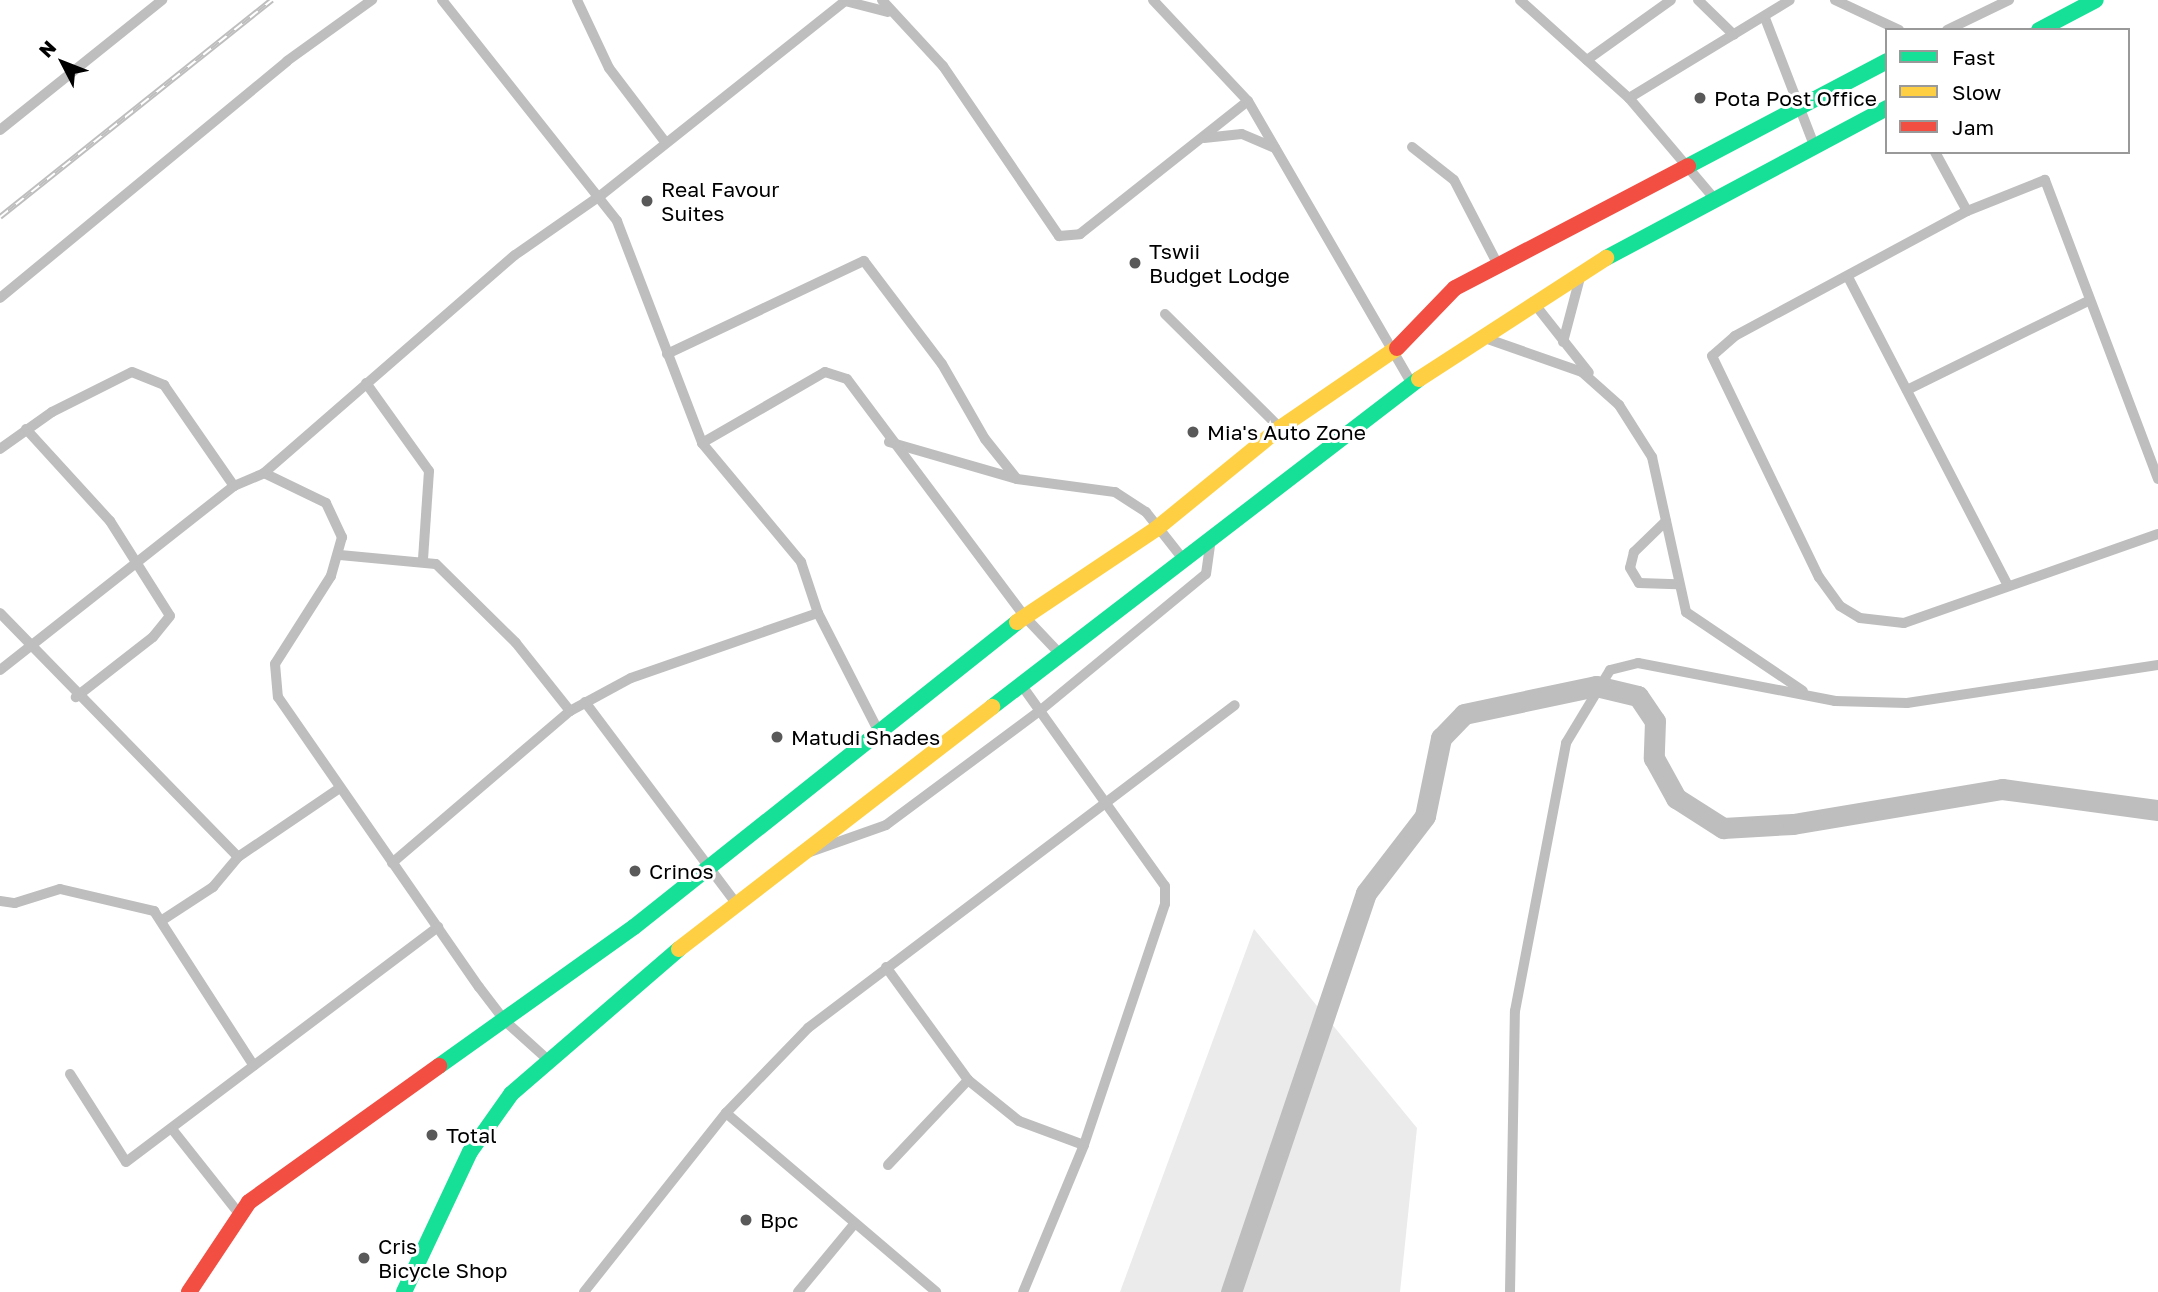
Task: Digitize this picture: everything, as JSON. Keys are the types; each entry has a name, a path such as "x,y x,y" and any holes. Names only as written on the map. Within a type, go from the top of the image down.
{"street":[{"path":"0,130 162,0"},
{"path":"0,298 287,61 372,0"},
{"path":"442,0 507,89 600,196 628,245 702,443 802,562 818,613 879,732"},
{"path":"577,0 589,36 616,80 666,143"},
{"path":"0,670 137,565 234,486 264,473 515,255 600,196 846,0 888,12"},
{"path":"882,0 888,12 943,66 1059,236 1080,234 1248,101"},
{"path":"1153,0 1248,101 1280,152 1390,355 1412,384"},
{"path":"1520,0 1629,98 1712,196"},
{"path":"1587,60 1671,0"},
{"path":"1698,0 1734,36"},
{"path":"1629,98 1765,18 1790,0"},
{"path":"1835,0 1895,28"},
{"path":"1951,28 2009,0"},
{"path":"2043,28 2096,0"},
{"path":"1765,18 1814,145"},
{"path":"189,1292 237,1211 475,1035 505,1021 879,732 1024,616 1156,528 1280,428 1390,355 1424,328 1455,288 1690,169 1885,62"},
{"path":"404,1292 470,1152 546,1058 736,903 1412,384 1533,302 1712,196 1885,109"},
{"path":"1200,139 1242,134 1280,152"},
{"path":"1412,147 1454,180 1498,265"},
{"path":"1936,154 1967,211"},
{"path":"2158,479 2086,302 2045,180 1967,211 1735,336 1712,355 1819,578 1840,606 1885,625 2158,534"},
{"path":"667,354 864,261 942,363 985,439 1017,479"},
{"path":"1563,342 1583,271"},
{"path":"1848,276 2008,586"},
{"path":"1533,302 1644,441 1666,521 1677,584 1698,624 1808,694"},
{"path":"1907,390 2086,302"},
{"path":"1165,314 1280,428"},
{"path":"1481,337 1520,346 1593,378"},
{"path":"702,443 825,372 847,379 889,442 1024,616 1060,654"},
{"path":"0,449 26,429 115,376 149,375 180,404 234,486"},
{"path":"366,383 429,471 423,558"},
{"path":"26,429 110,521 137,565 167,602 166,625 76,697"},
{"path":"889,442 1017,479 1115,492 1146,512 1183,559"},
{"path":"264,473 326,503 342,537 340,555 290,634 275,682 337,790 505,1021 546,1058"},
{"path":"1666,521 1634,552 1630,568 1639,583 1677,584"},
{"path":"797,856 886,825 1042,709 1206,574 1211,538"},
{"path":"340,555 423,558 516,643 570,710"},
{"path":"0,613 76,697 238,857"},
{"path":"392,863 570,710 631,678 818,613"},
{"path":"1510,1292 1515,1011 1572,732 1602,678 1625,663 1808,694 1907,703 2158,665"},
{"path":"1020,683 1042,709 1159,875 1164,904 1084,1145 1023,1292"},
{"path":"585,702 736,903"},
{"path":"584,1292 726,1113 808,1028 886,967 1110,804 1235,705"},
{"path":"164,919 213,887 238,857 337,790"},
{"path":"0,901 80,890 164,919 223,1024 254,1066"},
{"path":"69,1074 123,1162 172,1129 438,927"},
{"path":"886,967 968,1080 1019,1121 1084,1145"},
{"path":"888,1165 968,1080"},
{"path":"726,1113 936,1292"},
{"path":"172,1129 237,1211"},
{"path":"798,1292 855,1223"}],"shaded area":[{"path":"1254,929 1417,1128 1400,1292 1120,1292"}],"waterway":[{"path":"1231,1292 1366,893 1425,816 1441,738 1464,714 1596,686 1638,696 1655,721 1654,758 1676,798 1723,828 1793,824 2002,789 2158,810"}],"railway":[{"path":"0,217 272,0"}],"traffic: fast":[{"path":"2043,28 2096,0"},
{"path":"1688,166 1885,62"},
{"path":"1606,258 1885,109"},
{"path":"992,707 1419,379"},
{"path":"439,1066 634,927 1017,622"},
{"path":"404,1292 470,1152 511,1094 679,949"}],"traffic: slow":[{"path":"1419,379 1606,258"},
{"path":"1017,622 1156,529 1280,428 1397,348"},
{"path":"679,949 992,707"}],"traffic: jam":[{"path":"1397,348 1455,288 1688,166"},
{"path":"189,1292 249,1202 439,1066"}],"place":[{"name":"Pota Post Office","path":"1700,98"},
{"name":"Real Favour Suites","path":"647,201"},
{"name":"Tswii Budget Lodge","path":"1135,263"},
{"name":"Mia's Auto Zone","path":"1193,432"},
{"name":"Matudi Shades","path":"777,737"},
{"name":"Crinos","path":"635,871"},
{"name":"Total","path":"432,1135"},
{"name":"Bpc","path":"746,1220"},
{"name":"Cris Bicycle Shop","path":"364,1258"}]}
